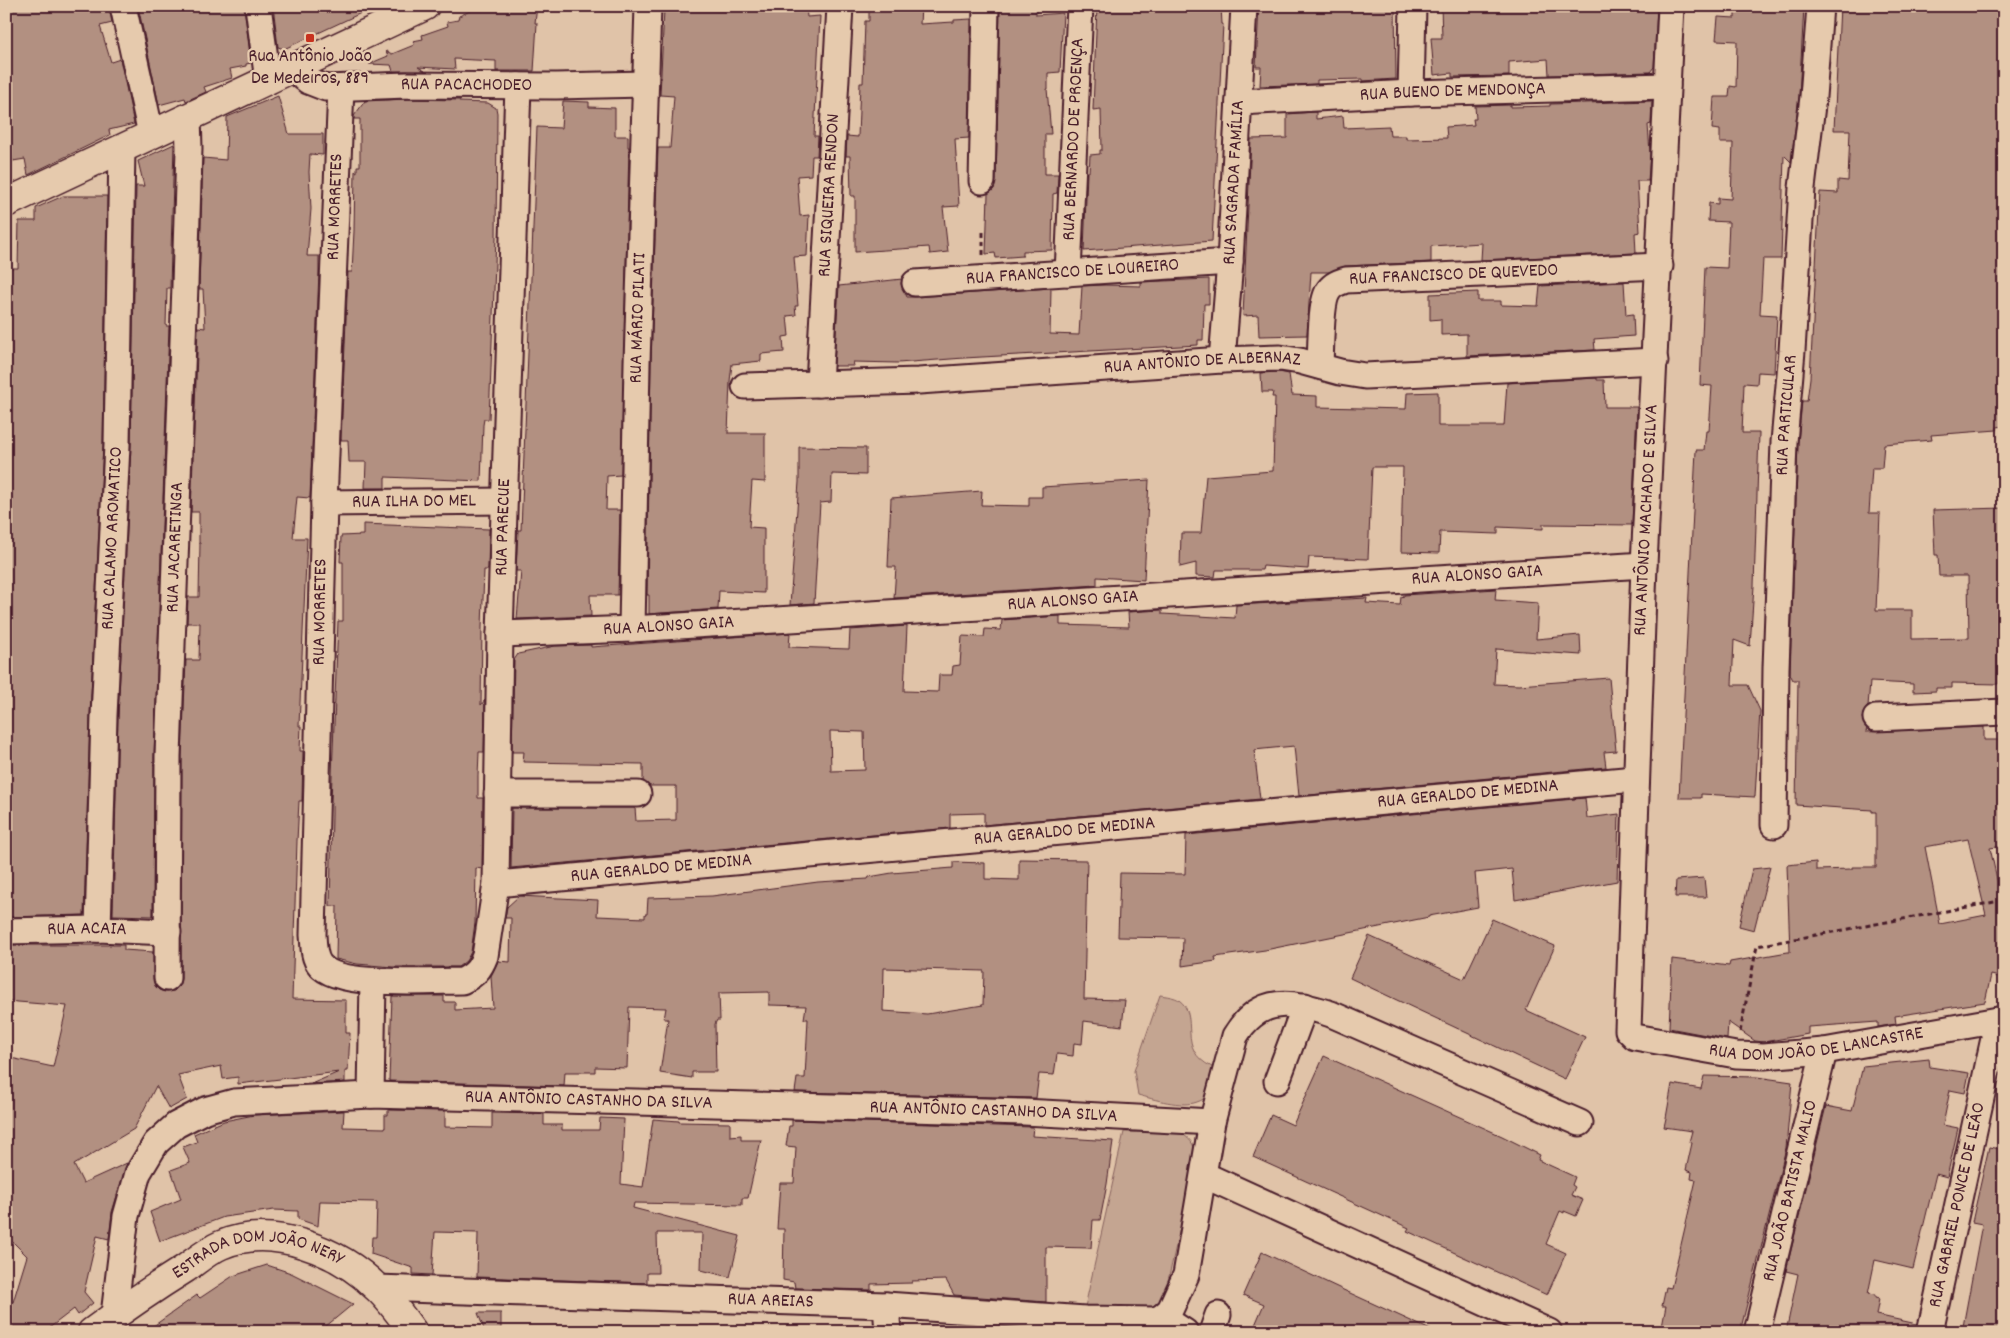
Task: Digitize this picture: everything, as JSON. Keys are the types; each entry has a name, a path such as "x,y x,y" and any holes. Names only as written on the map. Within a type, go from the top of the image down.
{"street":[{"path":"123,6 152,134"},
{"path":"258,6 268,81"},
{"path":"6,202 425,6"},
{"name":"RUA MÁRIO PILATI","path":"632,629 637,372 648,6"},
{"name":"RUA SIQUEIRA RENDON","path":"819,384 840,6"},
{"path":"982,181 986,6"},
{"name":"RUA BERNARDO DE PROENÇA","path":"1068,273 1080,6"},
{"name":"RUA SAGRADA FAMÍLIA","path":"1222,360 1230,262 1244,6"},
{"path":"1411,93 1413,6"},
{"name":"RUA ANTÔNIO MACHADO E SILVA","path":"1629,1033 1627,1026 1635,779 1671,6"},
{"name":"RUA PARTICULAR","path":"1774,825 1776,668 1784,442 1792,351 1802,188 1813,96 1820,6"},
{"name":"RUA PACACHODEO","path":"293,69 318,86 341,88 407,85 645,84"},
{"name":"RUA PARECUE","path":"481,967 485,956 496,884 500,634 518,86"},
{"name":"RUA BUENO DE MENDONÇA","path":"1239,102 1411,93 1667,86"},
{"name":"RUA MORRETES","path":"341,88 324,503 314,952 319,964 327,972 342,977 374,981 462,981 474,976 481,967"},
{"name":"RUA JACARETINGA","path":"167,978 168,756 186,266 188,117"},
{"name":"RUA CALAMO AROMATICO","path":"98,929 104,716 117,445 122,148"},
{"name":"RUA FRANCISCO DE LOUREIRO","path":"915,283 1230,262"},
{"name":"RUA FRANCISCO DE QUEVEDO","path":"1320,366 1324,302 1328,290 1346,280 1660,266"},
{"name":"RUA ANTÔNIO DE ALBERNAZ","path":"746,386 919,381 1222,360 1280,358 1365,376 1655,361"},
{"name":"RUA ILHA DO MEL","path":"324,503 504,501"},
{"name":"RUA ALONSO GAIA","path":"500,634 632,629 1644,565"},
{"path":"1876,718 2004,712"},
{"name":"RUA GERALDO DE MEDINA","path":"496,884 1635,779"},
{"path":"497,794 638,794"},
{"name":"RUA ACAIA","path":"6,931 98,929 168,932"},
{"path":"372,1095 374,981"},
{"path":"1185,1332 1162,1317 1170,1310 1186,1275 1212,1122 1235,1036 1242,1024 1254,1012 1268,1006 1287,1004 1305,1006 1332,1014 1580,1123"},
{"path":"1277,1081 1305,1006"},
{"name":"RUA DOM JOÃO DE LANCASTRE","path":"1629,1033 1634,1037 1736,1055 1764,1056 1824,1051 2001,1019"},
{"name":"RUA GABRIEL PONCE DE LEÃO","path":"1930,1332 2001,1019"},
{"name":"RUA JOÃO BATISTA MALIO","path":"1757,1332 1824,1051"},
{"name":"RUA ANTÔNIO CASTANHO DA SILVA","path":"114,1315 126,1216 138,1173 156,1143 176,1125 204,1110 234,1102 372,1095 1024,1112 1212,1122"},
{"path":"1204,1176 1549,1332"},
{"name":"ESTRADA DOM JOÃO NERY","path":"92,1332 114,1315 221,1245 248,1238 276,1238 306,1245 337,1258 377,1288 413,1332"},
{"name":"RUA AREIAS","path":"377,1288 886,1305 1085,1319 1147,1321 1162,1317"},
{"path":"886,1305 888,1332"}],"path":[{"path":"1736,1055 1756,946 2000,900"}],"shaded area":[{"path":"1160,995 1177,999 1185,1007 1194,1051 1201,1060 1212,1067 1217,1078 1207,1095 1191,1104 1159,1101 1138,1095 1134,1071"},
{"path":"1124,1132 1181,1133 1191,1141 1195,1151 1196,1159 1164,1298 1154,1309 1085,1307"}],"building":[{"path":"6,6 109,6 112,23 100,26 111,62 120,59 134,124 109,130 110,135 28,175 25,159 13,161 10,147 6,147"},
{"path":"138,6 244,6 251,63 246,64 246,66 230,69 232,78 204,87 206,92 186,101 185,98 159,105"},
{"path":"273,6 376,6 284,49 278,47"},
{"path":"483,6 537,6 534,71 496,71 496,61 454,59 455,69 418,67 425,71 393,71 391,65 369,64 388,56 386,51 392,54 414,45 413,41 423,39 422,35 448,26 447,22 458,20 459,16 472,10 483,10"},
{"path":"806,6 807,17 820,16 814,136 818,136 817,156 812,156 811,175 797,176 800,216 809,215 807,256 794,257 798,306 795,306 796,315 787,316 789,336 783,337 784,352 761,354 761,361 732,364 730,381 728,433 765,433 765,482 752,481 749,527 764,528 764,593 719,591 718,609 649,614 649,595 647,595 651,363 658,148 670,148 674,96 660,95 664,9 730,11 730,7"},
{"path":"869,6 921,6 920,24 971,19 969,138 955,139 959,206 943,207 948,252 930,254 929,247 855,252 855,196 851,196 850,156 846,156 847,136 858,137 860,83 863,83 865,21 869,21"},
{"path":"1000,6 1036,6 1036,15 1063,13 1060,72 1048,73 1047,89 1051,134 1045,134 1045,174 1058,174 1057,193 1053,194 1052,250 1023,251 1023,256 996,258 995,253 986,254 988,194 994,189 996,181"},
{"path":"1097,6 1221,6 1223,24 1212,241 1084,251 1087,172 1089,172 1090,155 1100,154 1100,150 1102,150 1101,109 1093,110"},
{"path":"1259,6 1395,6 1396,79 1362,81 1362,79 1317,80 1317,84 1260,86 1261,67 1256,67"},
{"path":"1441,6 1657,6 1654,67 1650,72 1549,75 1548,59 1509,62 1509,76 1452,77 1452,73 1434,75 1431,38 1442,38"},
{"path":"1735,6 1804,6 1799,96 1791,162 1784,155 1781,259 1763,259 1760,314 1777,315 1774,373 1758,372 1757,384 1744,383 1742,433 1759,433 1754,586 1750,646 1734,640 1732,685 1748,685 1760,711 1755,797 1701,794 1701,798 1679,798 1696,450 1704,450 1706,431 1709,431 1712,386 1700,385 1705,267 1727,268 1729,222 1708,221 1709,203 1718,204 1718,198 1731,199 1733,143 1720,143 1720,130 1712,129 1714,97 1729,97 1730,86 1736,87 1737,41 1716,40 1718,17 1735,18"},
{"path":"1840,6 1997,6 1998,17 2004,16 2004,426 1997,427 1997,430 1931,435 1932,440 1884,444 1882,468 1872,468 1869,513 1880,513 1876,610 1912,610 1912,639 1969,638 1968,576 1939,576 1938,555 1935,555 1933,510 2004,508 2004,642 1998,642 1998,684 1952,683 1952,688 1936,688 1936,691 1913,692 1913,684 1870,682 1868,706 1862,718 1867,728 1866,732 1984,727 1984,740 2004,740 2004,846 1990,848 2004,910 2004,978 1991,975 1985,1002 1895,1016 1896,1024 1878,1027 1878,1022 1808,1027 1808,1034 1764,1042 1755,1041 1728,1022 1727,1039 1669,1028 1672,959 1729,966 1730,962 1790,952 1787,865 1816,862 1816,870 1876,867 1876,812 1872,812 1872,810 1796,805 1798,680 1793,680 1790,674 1798,443 1802,401 1807,401 1810,378 1820,192 1838,193 1838,180 1848,181 1850,130 1834,130","holes":["1968,839 1986,915 1940,924 1925,847"]},
{"path":"278,96 289,134 323,134 323,155 310,154 309,172 311,209 307,256 319,256 310,498 297,497 293,538 307,538 299,726 301,726 300,751 303,751 302,801 299,801 292,999 346,1000 346,1033 350,1033 348,1071 345,1071 345,1082 311,1084 339,1072 238,1084 238,1077 223,1079 221,1066 178,1075 187,1099 169,1109 156,1086 134,1129 74,1165 83,1183 127,1163 112,1212 109,1239 97,1236 84,1292 93,1303 78,1315 74,1309 44,1332 6,1332 10,1299 13,1302 27,1256 6,1235 6,1057 53,1067 67,1006 6,1001 6,945 124,945 124,950 153,952 153,978 155,986 159,990 166,992 174,991 179,986 181,979 182,756 186,660 199,660 200,623 187,623 188,597 199,597 199,512 191,512 198,327 205,328 203,289 199,289 203,158 226,160 227,117"},
{"path":"407,99 460,100 460,102 488,103 496,108 496,238 489,419 484,419 483,425 481,481 385,477 385,488 365,488 366,462 349,462 348,440 341,440 348,272 352,272 355,171 357,172 357,166 360,166 360,119 354,119 354,116 365,101"},
{"path":"563,101 589,102 589,107 615,108 615,136 628,136 621,475 607,476 606,510 620,510 618,595 590,595 591,616 517,619 521,571 516,571 518,530 521,530 537,127 561,128"},
{"path":"1652,101 1651,124 1648,125 1650,153 1648,181 1637,181 1640,232 1635,233 1636,253 1481,260 1482,243 1431,246 1431,262 1345,266 1329,272 1311,272 1307,335 1259,336 1258,315 1243,316 1251,139 1287,138 1287,114 1316,112 1316,119 1343,116 1344,128 1389,126 1390,136 1406,136 1406,139 1447,138 1446,127 1474,125 1473,119 1476,119 1475,106 1550,106 1550,104"},
{"path":"174,144 170,288 167,288 166,326 169,326 154,756 153,916 113,915 118,717 131,446 136,186 144,186 138,161"},
{"path":"63,196 107,196 103,445 90,716 84,915 6,917 6,325 9,268 18,268 19,221 36,221 36,208"},
{"path":"902,279 901,284 907,297 1051,288 1050,334 1079,335 1082,286 1141,286 1141,282 1209,279 1209,304 1204,304 1203,340 1198,340 1198,345 898,363 853,362 854,366 834,366 839,286"},
{"path":"1624,282 1626,315 1633,314 1634,336 1594,339 1595,350 1467,356 1467,334 1441,335 1441,319 1430,320 1430,294 1478,292 1478,301 1501,301 1501,305 1538,306 1540,286"},
{"path":"1279,372 1289,374 1292,395 1317,396 1317,407 1406,409 1407,393 1438,392 1438,426 1504,426 1507,383 1597,378 1597,380 1604,380 1605,407 1637,407 1632,525 1543,524 1543,529 1498,527 1498,534 1440,532 1439,553 1401,552 1403,467 1372,467 1368,559 1309,557 1308,569 1263,566 1262,570 1216,570 1215,577 1196,576 1196,563 1180,567 1181,533 1201,533 1206,476 1273,471 1275,397 1272,397 1273,392 1262,392 1261,373"},
{"path":"799,447 866,448 866,475 832,474 831,502 820,503 814,603 790,605 799,482"},
{"path":"1149,480 1144,580 1097,577 1097,585 894,598 896,567 888,567 891,498 982,491 981,505 1029,506 1029,497 1042,497 1042,487"},
{"path":"363,524 489,529 488,570 484,570 482,627 481,705 485,700 484,752 479,752 478,776 478,798 483,798 482,869 476,868 475,923 471,952 466,961 458,967 393,967 357,964 336,959 337,906 330,906 331,802 338,621 343,621 343,562 340,562 341,536 363,535"},
{"path":"1496,589 1495,600 1538,603 1536,639 1580,635 1581,655 1496,649 1494,684 1519,685 1609,678 1616,751 1604,752 1606,767 1299,796 1294,746 1254,750 1260,799 984,825 984,813 950,814 950,828 511,868 512,808 635,808 636,821 676,820 676,786 650,786 643,781 643,764 523,762 524,752 512,752 514,660 518,654 555,646 591,645 591,647 790,633 789,647 849,649 850,630 907,626 904,691 938,692 939,675 952,675 953,666 960,665 962,636 984,637 985,629 1001,630 1002,620 1060,616 1060,625 1129,627 1128,612 1162,610 1162,614 1235,618 1236,605 1367,598 1366,603 1400,605 1401,597 1404,595","holes":["830,731 864,732 865,770 831,771"]},
{"path":"1585,798 1587,818 1619,814 1617,881 1515,900 1512,869 1475,873 1478,907 1265,950 1215,957 1216,961 1182,966 1183,938 1118,937 1120,873 1185,874 1186,835"},
{"path":"1019,859 1087,860 1084,999 1125,1000 1122,1026 1084,1021 1082,1044 1074,1043 1073,1056 1057,1054 1054,1075 1039,1074 1036,1098 795,1092 797,1078 805,1078 808,1019 804,1019 806,1006 769,1005 769,992 719,993 720,1020 717,1020 715,1024 716,1072 692,1072 692,1078 660,1073 668,1019 664,1019 666,1008 629,1007 627,1068 595,1067 595,1072 565,1072 564,1086 389,1081 392,996 444,996 444,1002 455,1002 455,1010 493,1008 491,976 498,961 510,962 511,918 505,918 507,907 519,896 598,900 597,916 645,918 648,898 712,896 818,882 868,879 869,877 892,873 953,868 953,862 985,863 985,879 1019,880","holes":["884,968 984,971 983,1005 927,1014 883,1011"]},
{"path":"1770,867 1754,930 1739,926 1752,869"},
{"path":"1704,878 1706,897 1675,897 1676,880"},
{"path":"1492,919 1555,946 1526,1010 1585,1037 1565,1079 1350,978 1369,936 1464,979"},
{"path":"1324,1056 1502,1136 1540,1155 1538,1160 1575,1177 1572,1185 1575,1187 1571,1195 1583,1200 1576,1216 1560,1211 1546,1244 1566,1253 1547,1295 1407,1231 1409,1228 1253,1157 1271,1115 1293,1125"},
{"path":"1929,1059 1930,1067 1969,1073 1965,1093 1950,1090 1943,1125 1958,1128 1947,1177 1936,1174 1913,1269 1875,1260 1868,1294 1875,1295 1875,1298 1879,1299 1876,1315 1917,1324 1916,1332 1786,1332 1798,1274 1786,1271 1826,1106 1852,1111 1863,1066"},
{"path":"1704,1076 1757,1077 1792,1082 1786,1148 1740,1332 1661,1332 1666,1306 1662,1306 1666,1287 1671,1288 1696,1180 1691,1179 1692,1172 1686,1170 1692,1143 1689,1142 1692,1131 1664,1127 1672,1084 1701,1089"},
{"path":"388,1110 445,1111 445,1127 492,1128 492,1113 544,1114 544,1125 562,1125 562,1130 599,1130 600,1118 624,1119 621,1184 643,1187 653,1119 679,1122 730,1123 730,1136 741,1135 741,1140 761,1140 748,1198 742,1198 742,1205 634,1203 633,1208 740,1236 730,1277 701,1270 702,1233 657,1233 658,1273 647,1273 647,1283 477,1277 478,1233 435,1232 432,1275 413,1274 413,1268 371,1254 372,1237 376,1237 377,1202 320,1201 318,1226 298,1219 298,1211 274,1210 224,1217 160,1241 150,1212 181,1199 171,1170 190,1163 183,1147 197,1142 194,1134 224,1121 254,1115 344,1111 343,1127 385,1128 385,1115 388,1115"},
{"path":"792,1120 1033,1127 1032,1136 1113,1141 1100,1220 1093,1220 1091,1248 1046,1247 1046,1302 954,1295 946,1280 871,1284 871,1290 795,1288 794,1282 783,1280 784,1229 777,1229 780,1183 794,1183 796,1147 786,1146 789,1126 792,1126"},
{"path":"1989,1147 2004,1150 2004,1332 1962,1332 1982,1224 1972,1222"},
{"path":"1262,1252 1435,1332 1252,1332 1264,1304 1243,1295"},
{"path":"267,1265 291,1273 353,1304 319,1332 145,1332 197,1295 200,1298 233,1276"},
{"path":"478,1313 501,1313 501,1332 485,1332"}],"place":[{"name":"Rua Antônio João De Medeiros, 889","path":"310,38"}]}
